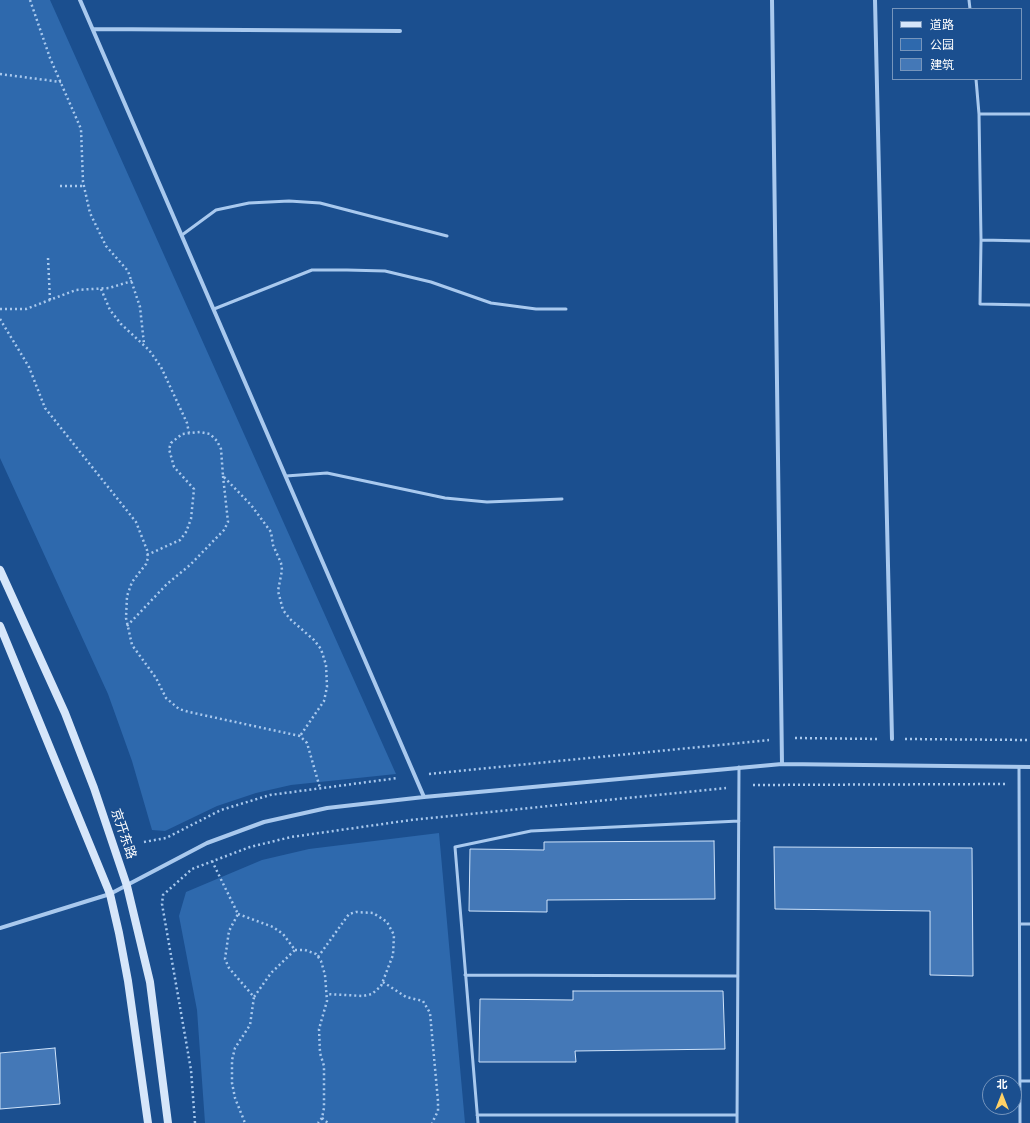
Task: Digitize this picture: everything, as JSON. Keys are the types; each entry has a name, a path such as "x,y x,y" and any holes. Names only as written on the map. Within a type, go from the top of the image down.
{"street":[{"path":"80,0 424,797"},
{"path":"772,0 782,764"},
{"path":"875,0 892,739"},
{"path":"93,29 400,30"},
{"name":"京开东路","path":"0,570 65,713 94,788 127,886 150,982 168,1123"},
{"path":"0,626 110,894 128,981 148,1123"},
{"path":"0,928 110,894 207,843 264,822 327,808 424,797 782,764 1030,767"}],"lane":[{"path":"976,80 979,114 981,240 980,304 1030,305"},
{"path":"979,114 1030,114"},
{"path":"182,235 216,210 249,202 289,201 320,202 447,236"},
{"path":"981,240 1030,240"},
{"path":"214,308 312,270 347,270 385,271 431,282 491,303 536,309 566,309"},
{"path":"286,476 327,473 438,496 487,502 562,499"},
{"path":"737,1123 739,767"},
{"path":"1020,767 1020,1075"},
{"path":"478,1123 455,846 531,831 739,821"},
{"path":"1020,924 1030,924"},
{"path":"465,975 738,976"},
{"path":"477,1115 737,1115"}],"path":[{"path":"30,0 50,58 81,129 84,186 90,212 106,246 128,270 140,307 144,344"},
{"path":"0,74 61,82"},
{"path":"60,186 84,186"},
{"path":"48,258 50,300"},
{"path":"0,309 26,308 76,290 101,289 132,281"},
{"path":"101,289 110,310 121,324 144,344 161,367 181,409 190,433"},
{"path":"0,319 29,367 45,408 136,522 147,555 146,564 132,582 127,596 125,606 127,626 132,645 136,653 156,678 166,698 179,709 300,736 307,743 320,788"},
{"path":"127,626 167,584 190,565 224,530 228,522 220,449 217,441 210,434 200,432 190,433 176,438 171,442 169,449 174,467 194,489 191,519 186,532 180,540 147,555"},
{"path":"223,476 251,505 271,532 273,545 281,563 282,570 278,591 283,610 290,619 314,640 321,649 326,665 327,687 324,701 300,736"},
{"path":"427,775 781,739 1030,740"},
{"path":"144,842 166,838 221,810 246,801 270,795 398,778"},
{"path":"195,1123 191,1070 162,904 163,895 170,887 192,869 250,847 291,837 411,820 740,786 766,784 1020,784"},
{"path":"212,862 238,914 273,927 283,934 294,950"},
{"path":"318,957 349,914 356,912 373,913 387,922 394,935 393,955 383,982 372,994 363,996 326,994"},
{"path":"238,914 229,931 225,959 229,968 240,978 254,997"},
{"path":"245,1123 235,1098 232,1083 232,1060 235,1048 250,1025 254,997 271,973 294,950 305,950 316,954 325,975 327,1001 318,1028 320,1053 324,1066 324,1108 322,1118 318,1123"},
{"path":"383,982 406,997 423,1001 430,1013 438,1101 438,1111 432,1123"},
{"path":"322,1118 328,1123"}],"green space":[{"path":"0,0 50,0 396,774 291,785 256,793 217,806 165,831 152,830 132,761 108,694 0,458"},
{"path":"439,833 465,1123 205,1123 197,1010 179,916 186,892 262,860 309,849"}],"building":[{"path":"714,841 715,899 547,900 547,912 469,911 470,849 544,850 544,842"},
{"path":"774,847 972,848 973,976 930,975 930,911 775,909"},
{"path":"573,991 723,991 725,1049 575,1051 576,1062 479,1062 480,999 573,1000"},
{"path":"55,1048 60,1104 0,1109 0,1053"}]}
